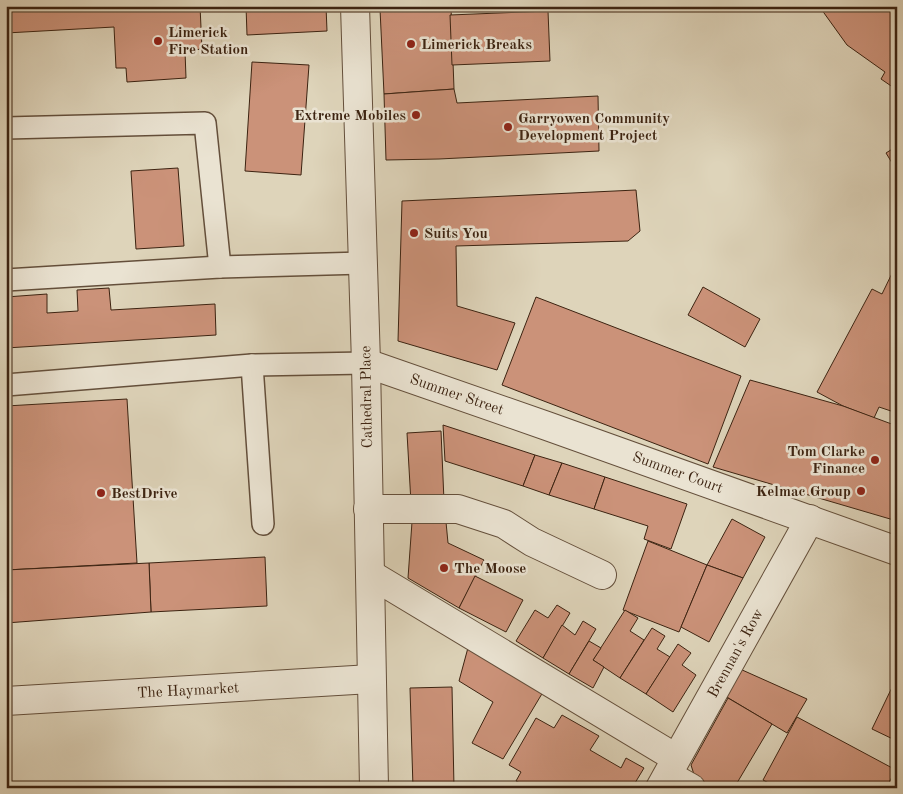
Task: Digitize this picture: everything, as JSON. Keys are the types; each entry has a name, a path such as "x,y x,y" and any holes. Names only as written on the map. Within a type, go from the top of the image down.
{"street":[{"name":"Cathedral Place","path":"355,6 366,363 374,788"},
{"name":"Summer Street","path":"366,363 547,426"},
{"name":"Summer Court","path":"547,426 810,519"},
{"path":"368,509 458,509 504,524 532,542 602,575"},
{"path":"810,519 897,551"},
{"name":"Brennan's Row","path":"668,773 810,519"},
{"path":"370,574 691,788"},
{"name":"The Haymarket","path":"6,701 371,678"}],"lane":[{"path":"6,128 205,123 220,267"},
{"path":"6,280 220,267 363,263"},
{"path":"6,385 252,365 366,363"},
{"path":"252,365 263,524"}],"building":[{"name":"Limerick Fire Station","path":"6,6 200,6 202,49 185,51 186,78 127,82 126,68 116,68 114,27 6,33"},
{"path":"246,6 326,6 327,31 247,35"},
{"path":"380,6 451,6 380,9"},
{"path":"819,6 897,6 897,90 881,79 885,72 847,45"},
{"path":"451,7 454,89 384,94 380,9"},
{"path":"548,11 550,61 452,65 450,15"},
{"path":"252,62 309,65 301,175 245,171"},
{"path":"454,89 457,103 598,96 599,151 386,160 384,94"},
{"path":"897,146 897,171 886,153"},
{"path":"178,168 184,246 136,249 131,171"},
{"path":"636,190 640,231 628,241 456,246 457,306 515,323 497,370 398,341 402,201"},
{"path":"897,263 897,413 879,407 874,418 843,406 817,392 872,289 882,294"},
{"path":"703,287 760,319 745,347 688,315"},
{"path":"109,288 111,310 215,304 216,335 6,348 6,297 47,294 47,313 78,311 77,290"},
{"path":"536,297 741,376 708,464 502,385"},
{"path":"750,380 843,406 897,426 897,521 713,467"},
{"path":"127,399 137,563 6,570 6,406"},
{"path":"443,425 535,455 523,486 445,461"},
{"path":"441,431 444,501 411,503 407,433"},
{"path":"535,455 562,463 549,495 523,486"},
{"path":"562,463 605,477 594,509 549,495"},
{"path":"605,477 687,504 671,549 644,539 648,526 594,509"},
{"path":"732,519 765,537 743,578 707,565"},
{"name":"The Moose","path":"412,522 446,522 448,543 484,560 459,608 408,578"},
{"path":"648,541 707,565 679,632 623,610"},
{"path":"265,557 267,606 151,612 149,563"},
{"path":"149,563 151,612 6,623 6,570"},
{"path":"707,565 743,578 709,642 681,627"},
{"path":"475,576 523,600 506,632 459,608"},
{"path":"557,605 570,613 543,658 516,641 535,610 548,618"},
{"path":"625,610 638,618 630,631 644,640 620,678 593,660"},
{"path":"583,621 596,629 569,674 543,658 562,625 575,635"},
{"path":"652,628 665,636 657,649 670,657 646,694 620,678"},
{"path":"589,641 601,648 593,660 604,667 593,688 569,674"},
{"path":"469,644 546,687 503,759 472,743 493,702 459,681"},
{"path":"678,644 691,653 682,665 696,675 673,712 646,694"},
{"path":"740,669 807,699 787,733 725,696"},
{"path":"897,677 897,741 872,729"},
{"path":"452,687 454,788 413,788 410,688"},
{"path":"728,698 772,724 734,788 708,788 696,781 691,765"},
{"path":"562,715 599,736 590,750 621,768 626,758 644,768 632,788 529,788 516,781 521,772 509,765 536,718 554,728"},
{"path":"797,717 896,770 886,788 778,788 763,780"},
{"path":"6,729 9,770 6,770"},
{"path":"896,770 897,788 886,788"}],"place":[{"name":"Limerick Fire Station","path":"158,41"},
{"name":"Limerick Breaks","path":"411,44"},
{"name":"Extreme Mobiles","path":"416,115"},
{"name":"Garryowen Community Development Project","path":"508,127"},
{"name":"Suits You","path":"414,233"},
{"name":"Tom Clarke Finance","path":"875,460"},
{"name":"Kelmac Group","path":"861,491"},
{"name":"BestDrive","path":"101,493"},
{"name":"The Moose","path":"444,568"}]}
